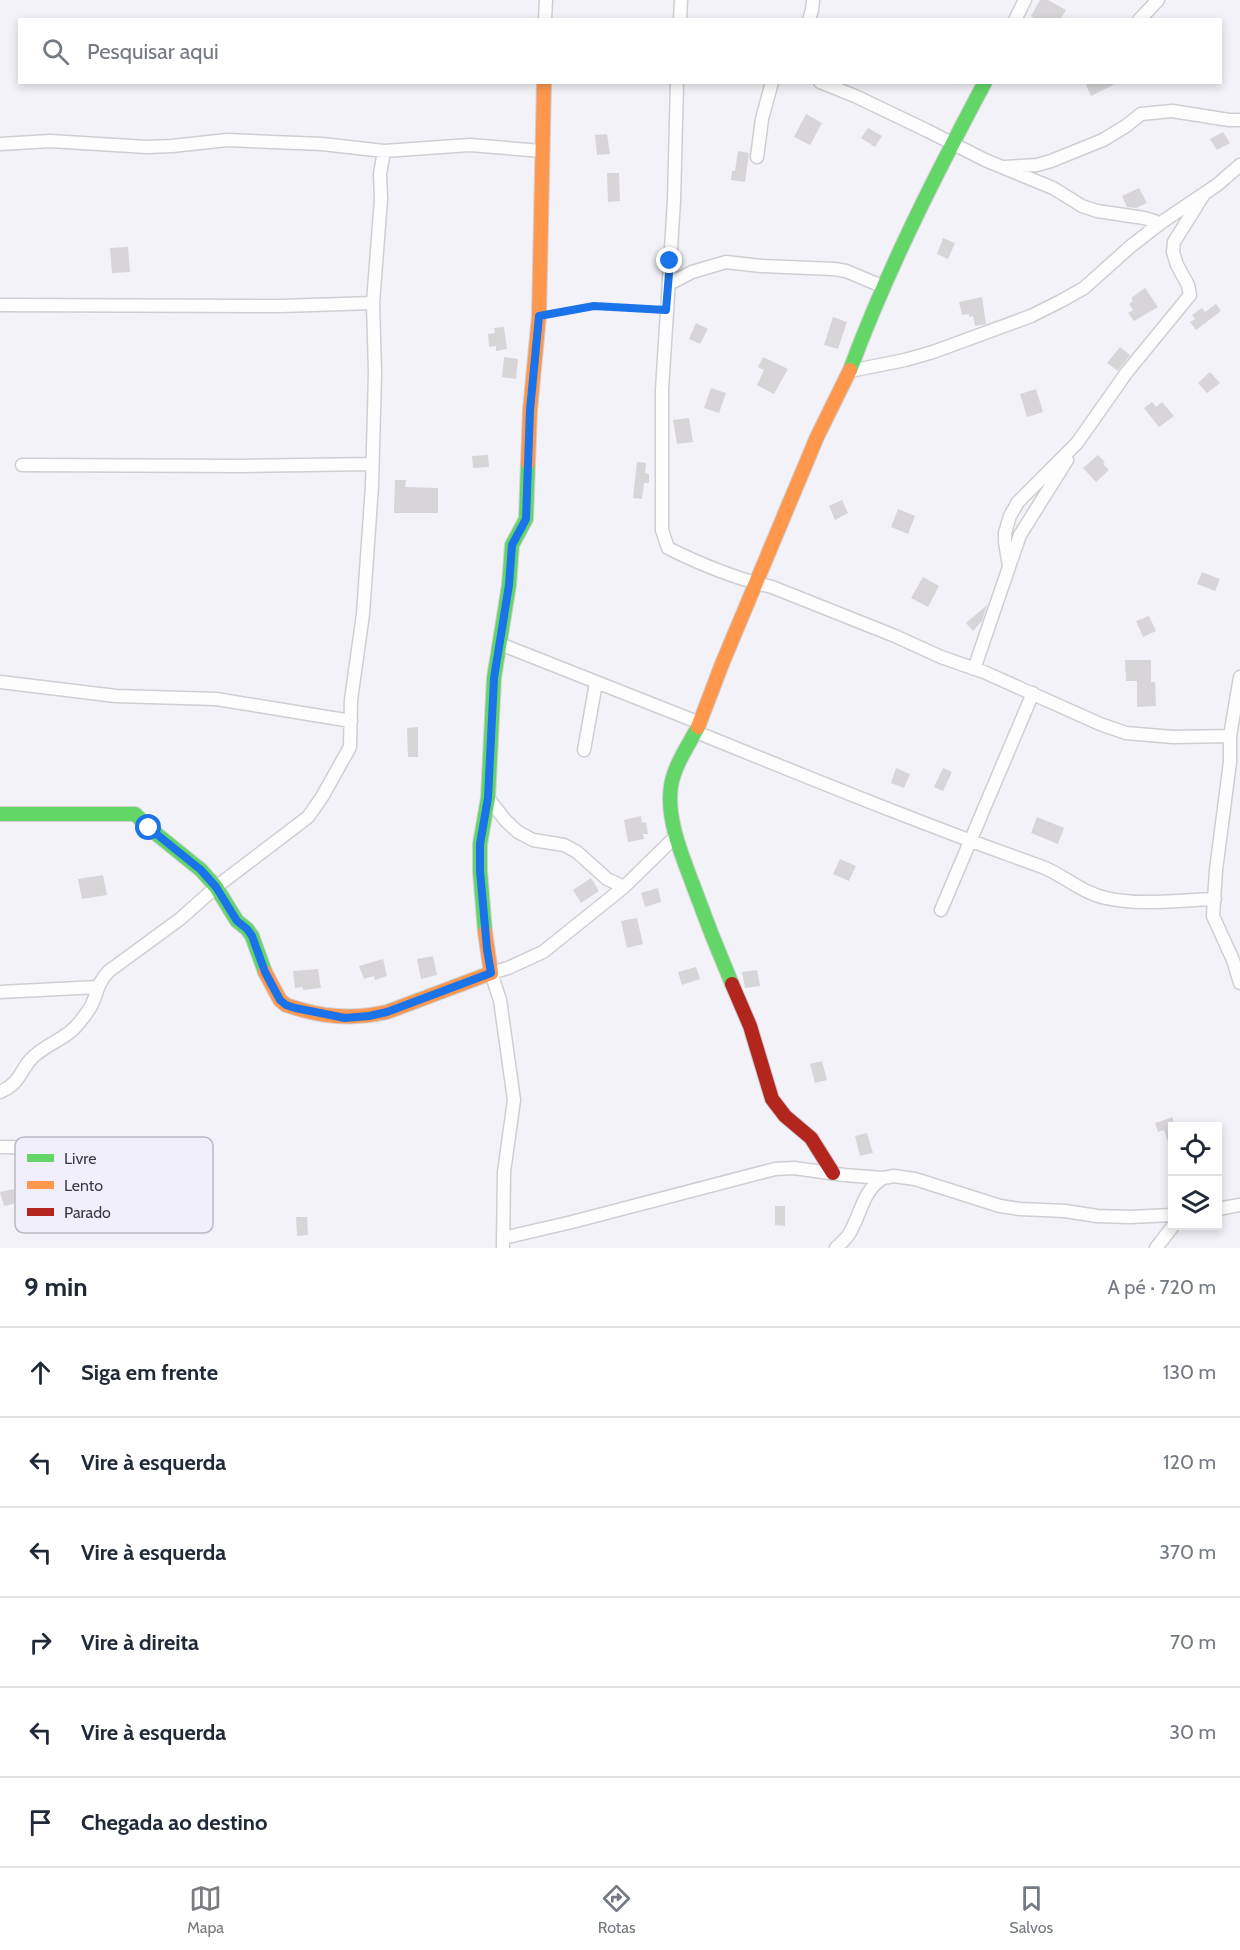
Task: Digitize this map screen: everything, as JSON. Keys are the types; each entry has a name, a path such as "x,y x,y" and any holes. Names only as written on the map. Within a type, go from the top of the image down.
{"street":[{"path":"545,18 546,0"},
{"path":"680,18 681,0"},
{"path":"810,18 813,0"},
{"path":"1016,18 1024,0"},
{"path":"1141,18 1158,0"},
{"path":"544,84 539,316 530,410 526,519 512,545 509,585 494,678 488,798 480,844 487,949 491,973 500,1000 514,1100 504,1172 503,1243 572,1222 775,1169 794,1168 883,1178 894,1176 915,1179 1000,1206 1020,1209 1108,1217 1168,1215"},
{"path":"677,84 669,284 662,390 662,530 664,543 668,548 757,584 772,587 1126,733 1173,737 1230,736"},
{"path":"757,157 762,119 771,84"},
{"path":"825,84 855,96 985,160 1053,188 1082,206 1097,211 1144,218 1159,224"},
{"path":"832,1173 811,1138 785,1116 772,1099 750,1026 709,929 676,836 671,786 678,766 698,727 817,438 850,371 884,287 929,187 984,84"},
{"path":"1003,167 1037,165 1051,161 1103,140 1141,114 1172,111 1240,120"},
{"path":"0,144 50,141 147,147 227,140 322,144 384,151 470,145 542,151"},
{"path":"0,1092 9,1088 31,1059 79,1024 91,1007 101,979 109,971 180,919 216,887 297,826 316,807 350,747 354,673 363,614 372,497 375,373 373,303 381,199 380,174 384,151"},
{"path":"850,371 933,352 1031,316 1084,288 1131,246 1239,166"},
{"path":"974,669 1020,535 1077,443 1127,372 1190,296 1188,285 1173,252 1174,242 1204,194"},
{"path":"670,261 692,272"},
{"path":"669,284 692,272 726,262 834,269 846,271 884,287"},
{"path":"0,305 281,306 373,303"},
{"path":"1009,566 1005,542 1010,516 1018,502 1077,443"},
{"path":"22,465 372,464"},
{"path":"500,644 596,682 843,793 1045,868 1103,898 1134,903 1215,899"},
{"path":"1240,677 1230,736 1234,774 1216,870 1213,916 1233,960 1240,983"},
{"path":"0,682 116,696 216,699 351,721"},
{"path":"584,750 596,682"},
{"path":"941,910 1032,693"},
{"path":"488,798 518,832 532,840 564,845 577,852 608,879 624,887"},
{"path":"0,814 135,814 201,870 216,887 237,921 252,936 265,972 280,1000 295,1008 345,1018 387,1012 508,968 543,952 624,887 676,836"},
{"path":"0,992 97,987"},
{"path":"0,1147 15,1147"},
{"path":"836,1248 849,1235 875,1183 883,1178"},
{"path":"1222,1208 1240,1206"},
{"path":"1156,1248 1170,1230"},
{"path":"849,1235 852,1248"}],"path":[{"path":"539,316 594,306 666,310"}],"building":[{"path":"1040,0 1048,0 1066,10 1061,18 1031,16"},
{"path":"1088,84 1115,84 1091,96 1086,85"},
{"path":"806,114 822,123 810,145 794,137"},
{"path":"868,128 882,136 875,147 861,138"},
{"path":"1223,132 1230,143 1217,150 1210,139"},
{"path":"607,134 610,154 597,155 595,135"},
{"path":"738,151 749,153 745,182 731,180"},
{"path":"607,173 619,173 620,201 608,202"},
{"path":"1139,188 1147,203 1136,208 1127,207 1122,196"},
{"path":"943,238 955,243 948,259 937,254"},
{"path":"128,247 130,272 112,273 110,248"},
{"path":"1145,288 1158,307 1134,321 1128,313 1133,310 1129,304 1133,301 1131,298"},
{"path":"982,297 986,324 975,326 973,316 962,315 959,302"},
{"path":"1216,304 1221,311 1196,330 1190,322 1195,319 1192,315 1202,308 1205,312"},
{"path":"833,317 847,322 838,349 824,345"},
{"path":"696,323 708,329 700,344 689,339"},
{"path":"504,327 507,349 496,351 496,346 489,347 488,334 495,333 494,328"},
{"path":"1120,347 1130,355 1118,371 1107,363"},
{"path":"504,357 518,359 516,379 502,377"},
{"path":"763,357 788,369 774,394 757,385 764,370 758,367"},
{"path":"1210,372 1220,383 1207,393 1198,383"},
{"path":"711,388 726,393 719,413 704,408"},
{"path":"1036,389 1043,412 1027,417 1020,394"},
{"path":"1152,402 1156,407 1162,402 1174,416 1159,427 1144,408"},
{"path":"689,418 693,442 677,444 673,420"},
{"path":"488,455 489,467 473,468 472,456"},
{"path":"1098,455 1109,470 1096,482 1083,468"},
{"path":"637,462 646,463 645,473 649,474 649,483 644,483 642,499 633,498"},
{"path":"395,480 406,480 405,487 438,488 438,513 394,513"},
{"path":"842,500 848,513 835,520 829,506"},
{"path":"898,509 915,516 908,534 891,527"},
{"path":"1202,572 1220,579 1215,591 1197,584"},
{"path":"923,577 939,586 928,607 911,598"},
{"path":"987,605 982,621 973,631 966,623"},
{"path":"1149,616 1156,631 1143,637 1136,621"},
{"path":"1125,660 1151,660 1151,682 1155,682 1156,706 1137,707 1137,681 1126,681"},
{"path":"418,727 418,757 408,757 407,728"},
{"path":"896,768 910,774 904,788 891,783"},
{"path":"943,768 952,772 943,791 934,787"},
{"path":"641,816 642,823 646,822 648,834 643,834 644,839 628,842 624,820"},
{"path":"1037,817 1064,828 1058,844 1031,833"},
{"path":"840,859 856,866 849,881 833,874"},
{"path":"103,875 107,895 82,899 78,879"},
{"path":"591,878 599,891 581,903 573,890"},
{"path":"658,888 661,902 645,907 641,893"},
{"path":"637,918 643,944 627,948 621,921"},
{"path":"433,956 437,975 421,979 417,959"},
{"path":"383,959 387,976 375,980 374,976 364,979 359,966"},
{"path":"696,967 700,979 682,985 678,972"},
{"path":"318,969 321,988 303,990 303,987 295,988 293,971"},
{"path":"757,970 760,986 745,988 742,972"},
{"path":"822,1061 827,1080 815,1083 810,1064"},
{"path":"1173,1117 1173,1122 1168,1122 1168,1141 1164,1130 1158,1132 1155,1123"},
{"path":"867,1133 873,1153 860,1156 855,1136"},
{"path":"14,1189 15,1203 4,1206 0,1192"},
{"path":"775,1206 785,1206 785,1226 775,1225"},
{"path":"296,1217 307,1217 308,1235 297,1236"}],"traffic: fast":[{"path":"850,370 864,333 913,224 984,84"},
{"path":"485,932 480,844 488,798 494,678 509,585 512,545 526,519 528,463"},
{"path":"698,727 675,771 671,786 671,811 684,862 732,984"},
{"path":"0,814 135,814 201,870 216,887 237,921 252,936 265,972"}],"traffic: slow":[{"path":"528,463 530,410 539,316 544,84"},
{"path":"698,727 817,437 850,370"},
{"path":"265,972 280,1000 286,1005 336,1016 361,1016 387,1012 491,973 485,932"}],"traffic: jam":[{"path":"732,984 750,1026 772,1099 785,1116 811,1138 833,1173"}],"route":[{"path":"149,828 201,870 216,887 237,921 252,936 265,972 280,1000 286,1005 345,1018 369,1016 425,999 491,973 480,871 480,844 488,798 494,678 509,585 512,545 526,519 530,410 539,316 594,306 666,310 670,261"}]}
